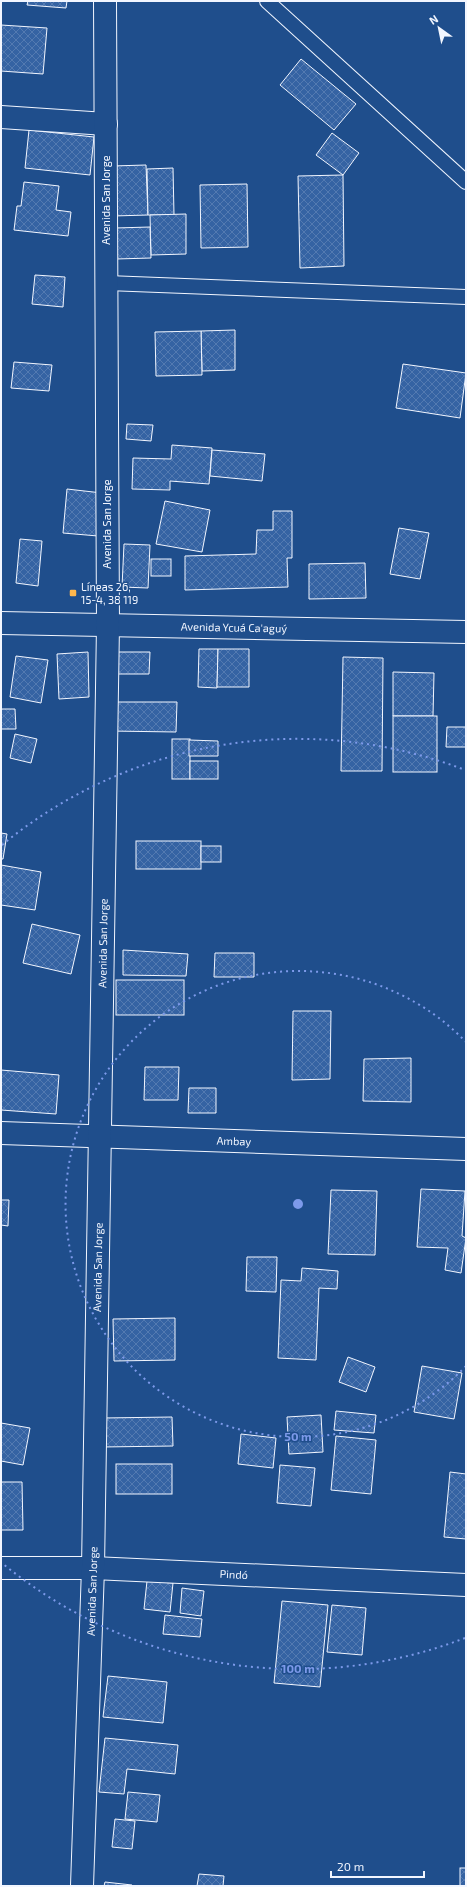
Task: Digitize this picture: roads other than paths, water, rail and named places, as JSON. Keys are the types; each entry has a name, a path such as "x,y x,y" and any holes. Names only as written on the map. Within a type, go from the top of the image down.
{"street":[{"name":"Avenida San Jorge","path":"82,1886 93,1568 108,625 105,1"},
{"path":"1,117 106,124"},
{"name":"Avenida Ycuá Ca'aguý","path":"1,623 466,632"},
{"name":"Ambay","path":"1,1133 466,1149"},
{"name":"Pindó","path":"1,1568 93,1568 466,1585"}],"lane":[{"path":"267,1 466,182"},
{"path":"107,283 466,297"}],"place":[{"name":"Líneas 26, 15-4, 38 119","path":"73,593"}]}
